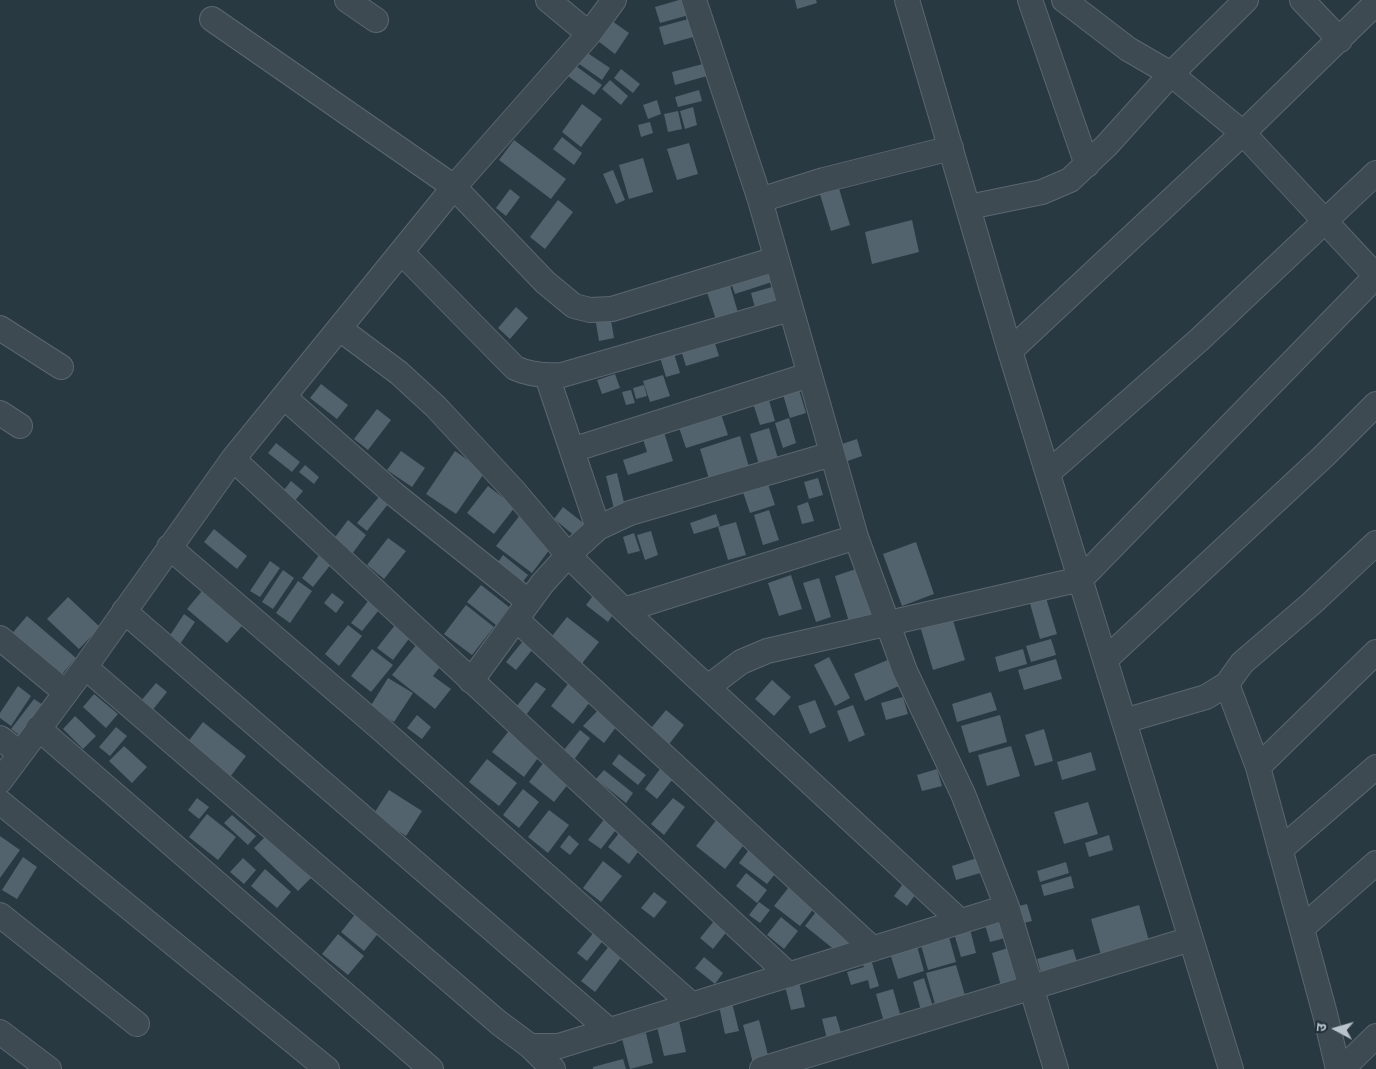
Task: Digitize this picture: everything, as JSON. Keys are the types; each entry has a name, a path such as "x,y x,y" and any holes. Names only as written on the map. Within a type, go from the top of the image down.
{"street":[{"path":"347,0 376,20"},
{"path":"548,0 589,34"},
{"path":"0,781 85,667 233,459 454,187 589,34 614,0"},
{"path":"694,0 760,200 856,537 886,624 905,671 963,794 1007,907 1056,1069"},
{"path":"906,0 969,207 1010,351 1231,1069"},
{"path":"1030,0 1088,164"},
{"path":"708,687 741,662 767,651 1081,579 1376,276 1243,133 1171,74 1128,49 1064,0"},
{"path":"969,207 1042,192 1070,180 1088,164 1171,74 1246,0"},
{"path":"1302,0 1340,40"},
{"path":"1010,351 1243,133 1376,3"},
{"path":"212,19 454,187 545,282 574,306 590,310 612,309 635,304 776,259"},
{"path":"760,200 824,180 951,148"},
{"path":"1048,473 1199,340 1376,172"},
{"path":"402,253 515,368 526,373 547,376 562,375 790,309"},
{"path":"0,328 61,368"},
{"path":"340,329 399,373 436,406 515,492 568,555 624,610 960,921"},
{"path":"572,450 809,375"},
{"path":"547,376 598,528"},
{"path":"284,397 523,611 873,949"},
{"path":"1105,660 1324,456 1376,404"},
{"path":"0,413 20,426"},
{"path":"471,680 542,584 568,555 598,528 630,513 832,454"},
{"path":"233,459 789,975"},
{"path":"624,610 856,537"},
{"path":"1124,721 1206,697 1227,684 1242,663 1312,603 1376,543"},
{"path":"169,547 381,729 692,1005"},
{"path":"124,611 610,1030"},
{"path":"0,638 65,692"},
{"path":"1258,767 1376,652"},
{"path":"85,667 499,1023 530,1046 553,1069"},
{"path":"1227,684 1258,767 1340,1069 1376,1036"},
{"path":"38,728 431,1069"},
{"path":"0,738 20,753"},
{"path":"1280,850 1376,767"},
{"path":"0,802 327,1069"},
{"path":"1302,928 1376,863"},
{"path":"530,1046 559,1046 1007,907"},
{"path":"0,915 137,1024"},
{"path":"762,1069 1030,986 1191,939"},
{"path":"0,1032 48,1069"}],"building":[{"path":"685,0 689,15 660,23 655,7"},
{"path":"795,0 816,0 817,3 797,9"},
{"path":"692,18 697,36 664,45 659,27"},
{"path":"612,21 629,33 615,54 598,41"},
{"path":"583,50 610,68 602,80 575,61"},
{"path":"573,64 602,85 594,95 565,74"},
{"path":"703,64 707,76 675,85 672,72"},
{"path":"621,69 640,84 633,93 614,78"},
{"path":"610,80 628,96 621,105 602,89"},
{"path":"699,90 702,101 678,107 675,97"},
{"path":"657,100 661,114 648,119 643,105"},
{"path":"582,104 602,119 581,147 562,132"},
{"path":"693,107 697,125 685,129 680,111"},
{"path":"678,111 682,129 668,132 664,114"},
{"path":"650,122 653,133 641,137 638,125"},
{"path":"562,137 582,153 574,165 553,149"},
{"path":"514,140 566,179 551,199 499,160"},
{"path":"689,143 698,174 677,180 667,149"},
{"path":"643,158 653,192 629,199 619,165"},
{"path":"613,170 625,200 616,204 603,174"},
{"path":"838,185 850,225 831,231 819,191"},
{"path":"510,189 520,197 506,216 496,208"},
{"path":"558,200 573,212 545,249 530,237"},
{"path":"912,220 919,252 872,264 865,232"},
{"path":"767,269 772,282 735,294 730,280"},
{"path":"729,282 739,316 717,323 706,289"},
{"path":"772,287 778,304 756,311 751,293"},
{"path":"516,307 528,318 510,339 498,328"},
{"path":"610,314 614,338 599,341 595,317"},
{"path":"712,334 719,356 686,366 679,344"},
{"path":"672,347 680,373 666,377 658,351"},
{"path":"615,374 620,388 602,394 597,380"},
{"path":"663,375 670,396 650,402 643,381"},
{"path":"797,383 806,413 790,418 781,388"},
{"path":"321,384 348,405 337,419 310,398"},
{"path":"644,385 647,396 636,399 633,388"},
{"path":"631,390 635,403 626,405 622,392"},
{"path":"767,393 775,421 760,425 751,397"},
{"path":"719,408 728,435 686,448 677,422"},
{"path":"377,409 391,420 368,450 354,439"},
{"path":"789,418 796,443 783,448 775,423"},
{"path":"769,428 779,462 760,468 750,434"},
{"path":"663,429 673,461 628,475 623,460 647,452 642,436"},
{"path":"740,436 749,467 709,479 700,449"},
{"path":"857,439 862,456 845,462 839,445"},
{"path":"276,443 300,462 292,472 268,453"},
{"path":"401,451 425,468 412,487 387,470"},
{"path":"455,451 485,472 456,514 426,494"},
{"path":"305,465 319,477 314,484 299,472"},
{"path":"617,473 626,511 615,513 606,476"},
{"path":"818,478 823,495 809,499 804,482"},
{"path":"291,481 303,491 293,503 281,494"},
{"path":"767,481 775,505 750,513 742,489"},
{"path":"488,486 515,507 494,534 467,513"},
{"path":"383,492 392,499 367,531 357,523"},
{"path":"808,502 814,521 802,524 797,506"},
{"path":"563,507 591,529 581,541 554,519"},
{"path":"769,510 779,540 763,545 754,515"},
{"path":"716,514 720,526 694,534 690,523"},
{"path":"520,515 553,545 532,573 496,546"},
{"path":"348,520 366,535 352,554 333,540"},
{"path":"736,522 746,555 728,560 718,527"},
{"path":"214,529 247,556 237,569 204,542"},
{"path":"651,531 658,555 645,560 637,535"},
{"path":"634,533 640,551 628,554 623,537"},
{"path":"388,538 406,551 384,579 367,565"},
{"path":"916,542 934,594 902,606 883,554"},
{"path":"323,550 335,559 313,587 302,578"},
{"path":"503,555 528,575 518,588 493,569"},
{"path":"270,561 280,568 260,597 250,591"},
{"path":"865,566 879,612 849,622 835,576"},
{"path":"283,570 294,578 273,609 262,602"},
{"path":"791,575 802,609 779,616 768,583"},
{"path":"819,578 831,617 816,622 803,583"},
{"path":"298,581 312,591 290,623 276,613"},
{"path":"207,585 248,619 227,643 187,609"},
{"path":"481,585 509,607 496,625 467,602"},
{"path":"1043,588 1057,634 1040,639 1027,593"},
{"path":"332,593 344,602 336,613 324,603"},
{"path":"595,593 616,610 608,622 586,605"},
{"path":"372,596 383,605 362,631 351,623"},
{"path":"68,597 100,627 79,649 47,619"},
{"path":"466,605 494,627 472,655 444,634"},
{"path":"184,614 195,622 178,647 167,640"},
{"path":"27,616 76,658 58,679 9,637"},
{"path":"567,617 599,642 580,666 548,641"},
{"path":"952,617 965,660 933,670 920,626"},
{"path":"399,620 414,632 393,660 377,648"},
{"path":"348,625 362,636 339,666 325,654"},
{"path":"527,636 537,644 516,670 506,662"},
{"path":"1051,639 1056,655 1031,662 1026,646"},
{"path":"417,644 442,664 433,676 451,689 435,709 392,675"},
{"path":"372,649 393,665 371,692 351,676"},
{"path":"1023,649 1027,664 999,672 995,657"},
{"path":"829,657 850,698 835,706 814,665"},
{"path":"890,659 901,685 865,701 854,674"},
{"path":"1056,659 1062,679 1024,690 1018,670"},
{"path":"388,678 413,693 394,722 370,707"},
{"path":"571,680 593,698 573,724 551,706"},
{"path":"772,680 791,697 774,716 755,699"},
{"path":"536,682 546,689 526,715 516,707"},
{"path":"156,683 167,692 151,712 140,702"},
{"path":"18,686 31,696 11,726 0,718 0,713"},
{"path":"991,692 997,710 957,722 952,704"},
{"path":"94,694 118,714 106,728 83,707"},
{"path":"903,697 908,714 886,720 881,703"},
{"path":"34,699 49,709 26,740 11,729"},
{"path":"815,700 826,727 810,734 798,706"},
{"path":"853,705 865,735 849,742 837,711"},
{"path":"602,706 620,722 604,743 583,726"},
{"path":"666,710 684,725 666,748 647,733"},
{"path":"417,715 431,727 422,739 407,728"},
{"path":"1000,715 1007,742 969,753 961,726"},
{"path":"75,716 96,736 83,749 63,729"},
{"path":"203,722 246,756 230,777 187,743"},
{"path":"116,727 127,736 110,756 99,747"},
{"path":"512,727 543,751 524,777 492,752"},
{"path":"1044,729 1053,761 1035,766 1025,735"},
{"path":"580,730 590,738 570,765 559,756"},
{"path":"124,746 147,767 132,783 109,761"},
{"path":"1011,746 1020,776 987,786 978,755"},
{"path":"1091,752 1096,770 1062,780 1057,762"},
{"path":"619,754 646,775 638,785 612,764"},
{"path":"547,758 573,778 554,802 529,782"},
{"path":"487,759 517,783 499,806 469,782"},
{"path":"663,765 676,775 657,799 645,789"},
{"path":"937,769 942,786 922,791 917,775"},
{"path":"604,770 633,793 626,803 596,779"},
{"path":"523,789 539,802 519,828 503,815"},
{"path":"389,790 422,811 406,836 373,815"},
{"path":"197,798 209,807 199,819 188,810"},
{"path":"673,798 685,807 664,835 651,824"},
{"path":"1088,802 1098,834 1064,844 1054,812"},
{"path":"549,810 569,825 548,853 528,837"},
{"path":"609,813 622,822 601,849 588,840"},
{"path":"207,814 236,837 218,860 189,837"},
{"path":"232,815 256,836 248,845 224,823"},
{"path":"717,819 746,842 725,869 696,846"},
{"path":"623,828 644,844 629,864 608,847"},
{"path":"271,831 315,874 298,891 254,848"},
{"path":"569,835 579,844 570,855 560,847"},
{"path":"1109,835 1113,850 1089,857 1085,843"},
{"path":"0,836 20,850 0,878"},
{"path":"751,847 779,869 767,884 739,863"},
{"path":"23,857 37,867 17,899 2,890"},
{"path":"980,857 984,872 956,880 952,866"},
{"path":"243,858 256,870 244,884 230,872"},
{"path":"603,861 622,876 601,902 583,888"},
{"path":"1066,862 1069,873 1040,882 1037,871"},
{"path":"265,869 291,892 277,908 251,886"},
{"path":"746,873 767,890 757,903 736,886"},
{"path":"1071,876 1074,888 1044,896 1041,885"},
{"path":"908,877 921,887 907,906 894,896"},
{"path":"789,887 815,907 800,926 774,906"},
{"path":"654,892 667,902 654,918 641,908"},
{"path":"759,902 770,910 760,923 749,915"},
{"path":"1027,904 1032,921 1020,924 1015,907"},
{"path":"1139,905 1149,941 1101,955 1091,919"},
{"path":"819,908 856,937 841,955 805,926"},
{"path":"357,912 380,931 364,951 341,932"},
{"path":"781,917 798,931 784,949 767,935"},
{"path":"998,917 1005,938 990,942 984,921"},
{"path":"715,920 728,930 713,949 700,938"},
{"path":"969,925 976,953 961,957 953,930"},
{"path":"947,930 956,962 928,970 919,938"},
{"path":"595,931 605,938 587,961 577,953"},
{"path":"338,934 364,956 348,975 322,954"},
{"path":"915,939 924,971 898,979 888,947"},
{"path":"610,945 623,955 595,992 581,981"},
{"path":"1008,948 1019,985 1002,990 992,953"},
{"path":"1073,949 1079,968 1043,979 1037,959"},
{"path":"870,956 879,986 870,989 868,980 851,985 847,972 864,967 861,958"},
{"path":"704,957 723,973 715,984 695,968"},
{"path":"956,965 967,1002 937,1011 926,973"},
{"path":"924,978 934,1010 922,1014 913,982"},
{"path":"799,982 805,1007 791,1010 785,986"},
{"path":"893,989 902,1021 885,1026 876,994"},
{"path":"732,1003 739,1031 725,1034 719,1006"},
{"path":"836,1016 843,1039 828,1043 822,1019"},
{"path":"759,1020 770,1063 754,1067 743,1025"},
{"path":"679,1021 686,1052 664,1056 657,1027"},
{"path":"646,1033 653,1063 630,1069 622,1039"},
{"path":"623,1059 626,1069 593,1069 593,1067"}]}
